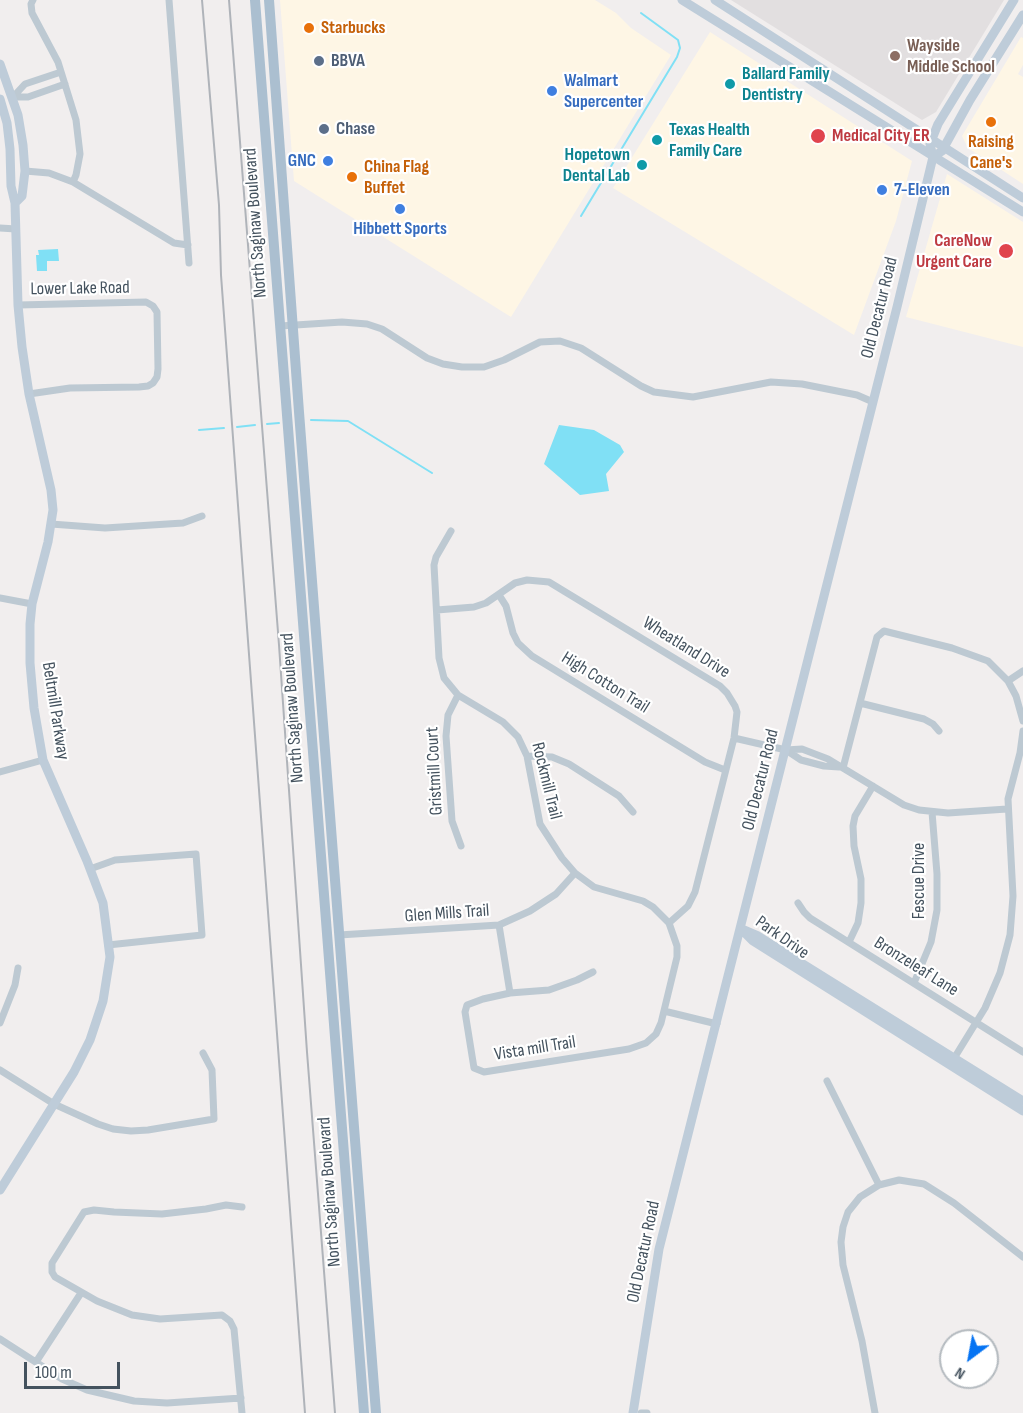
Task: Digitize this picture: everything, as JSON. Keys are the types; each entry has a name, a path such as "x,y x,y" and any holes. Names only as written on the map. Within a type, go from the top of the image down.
{"main road":[{"name":"North Saginaw Boulevard","path":"255,0 364,1413"},
{"name":"North Saginaw Boulevard","path":"269,0 376,1413"}],"street":[{"path":"43,0 32,0 32,13 61,72 76,120 80,154 73,182"},
{"path":"169,0 189,263"},
{"path":"682,0 1023,212"},
{"path":"715,0 826,69 1023,198"},
{"path":"932,138 938,124 1014,0"},
{"path":"933,157 944,146 1023,15"},
{"path":"728,29 742,17"},
{"path":"994,32 1007,40"},
{"name":"Beltmill Parkway","path":"0,64 13,97 21,130 25,171 22,195 15,203"},
{"path":"816,84 826,69"},
{"path":"13,97 25,84 61,72"},
{"path":"0,101 13,97 28,97 65,84"},
{"name":"Beltmill Parkway","path":"0,101 9,136 11,186 15,203 18,305 29,394 51,490 51,524 32,604 30,663 34,708 43,760 103,903 110,957 103,1001 90,1040 74,1072 0,1190"},
{"name":"Old Decatur Road","path":"633,1413 659,1249 873,402 933,157 930,144 932,138"},
{"path":"11,164 25,171 49,173 73,182 174,243 188,245"},
{"path":"0,228 16,229"},
{"name":"Lower Lake Road","path":"18,305 146,302 157,312 158,369 153,383 139,387 70,388 29,394"},
{"path":"280,326 342,321 367,324 382,329 428,358 443,364 462,367 484,367 540,342 560,341 581,348 654,392 693,397 771,382 802,384 857,395 873,402"},
{"path":"51,524 105,528 183,523 202,516"},
{"name":"Rockmill Trail","path":"451,531 434,565 440,668 451,688 458,695 512,729 518,737 527,756 540,824 562,858 575,873 594,887 643,901 654,907 669,923"},
{"name":"Wheatland Drive","path":"437,610 474,607 499,595 515,583 527,580 549,582 728,693 735,706 737,720 695,892 688,906 669,923"},
{"name":"High Cotton Trail","path":"499,595 506,606 518,643 532,656 705,762 725,770"},
{"path":"0,598 32,604"},
{"path":"843,768 877,637 881,632 888,631 972,654 988,661 1008,681 1016,696 1023,721"},
{"path":"1008,681 1023,671"},
{"name":"Gristmill Court","path":"458,695 448,716 446,736 452,820 461,846"},
{"path":"860,703 924,719 939,730"},
{"path":"952,1062 977,1023 1000,973 1010,935 1013,896 1007,809 1009,789 1023,731"},
{"path":"734,738 786,750 801,760 843,768 904,805 932,812 1007,809"},
{"path":"527,756 552,757 569,764 619,796 633,812"},
{"path":"0,772 43,760"},
{"path":"849,942 858,923 861,903 861,879 854,846 853,826 855,816 873,786"},
{"name":"Fescue Drive","path":"914,983 931,942 937,910 937,874 932,812"},
{"path":"90,869 115,860 196,854 202,935 108,945"},
{"name":"Glen Mills Trail","path":"339,935 499,925 556,894 575,873"},
{"name":"Bronzeleaf Lane","path":"798,903 810,918 1023,1052"},
{"path":"669,923 675,936 677,957 664,1011 717,1024"},
{"path":"499,925 510,993 549,990 592,972"},
{"name":"Park Drive","path":"741,929 758,936 1023,1111"},
{"path":"0,1023 15,985 18,968"},
{"name":"Vista mill Trail","path":"510,993 467,1005 465,1012 474,1068 484,1072 628,1049 646,1044 658,1029 664,1011"},
{"path":"0,1070 54,1104 98,1124 131,1131 214,1119 212,1070 203,1053"},
{"name":"Park Drive","path":"952,1062 1023,1101"},
{"path":"827,1081 879,1185"},
{"path":"875,1413 862,1341 843,1265 841,1242 848,1212 860,1197 879,1185 899,1180 924,1184 954,1203 1023,1257"},
{"path":"242,1207 226,1205 162,1214 94,1210 84,1212 52,1263 52,1272 55,1277 81,1293 141,1316 160,1319 222,1315 230,1321 234,1329 242,1413"},
{"path":"36,1362 81,1293"},
{"path":"1,1342 62,1379 87,1390 134,1401 167,1403 241,1398"},
{"path":"641,1413 646,1413"}],"shaded area":[{"path":"280,0 595,0 671,55 511,317 294,181"},
{"name":"Wayside Middle School","path":"731,0 1004,0 936,112 922,120"},
{"path":"710,32 912,161 896,221 854,335 613,188"},
{"path":"1021,37 1023,38 1023,65 1018,74 1023,77 1023,184 968,148 962,136"},
{"path":"947,174 1023,222 1023,347 906,317"}],"water":[{"path":"58,249 59,261 47,261 47,271 37,271 38,250"},
{"path":"559,425 594,430 620,445 624,452 606,474 609,491 580,495 544,464"}],"waterway":[{"path":"581,216 677,57 680,48 678,40 641,13"},
{"path":"311,420 348,421 432,473"},
{"path":"267,424 279,423"},
{"path":"237,427 255,425"},
{"path":"199,430 224,428"}],"railway":[{"path":"202,0 219,205 221,275 305,1413"},
{"path":"229,0 335,1413"}],"place":[{"name":"Starbucks","path":"309,28"},
{"name":"Wayside Middle School","path":"895,56"},
{"name":"BBVA","path":"319,61"},
{"name":"Ballard Family Dentistry","path":"730,84"},
{"name":"Walmart Supercenter","path":"552,91"},
{"name":"Raising Cane's","path":"991,122"},
{"name":"Chase","path":"324,129"},
{"name":"Medical City ER","path":"818,136"},
{"name":"Texas Health Family Care","path":"657,140"},
{"name":"GNC","path":"328,161"},
{"name":"Hopetown Dental Lab","path":"642,165"},
{"name":"China Flag Buffet","path":"352,177"},
{"name":"7-Eleven","path":"882,190"},
{"name":"Hibbett Sports","path":"400,209"},
{"name":"CareNow Urgent Care","path":"1006,251"}]}
